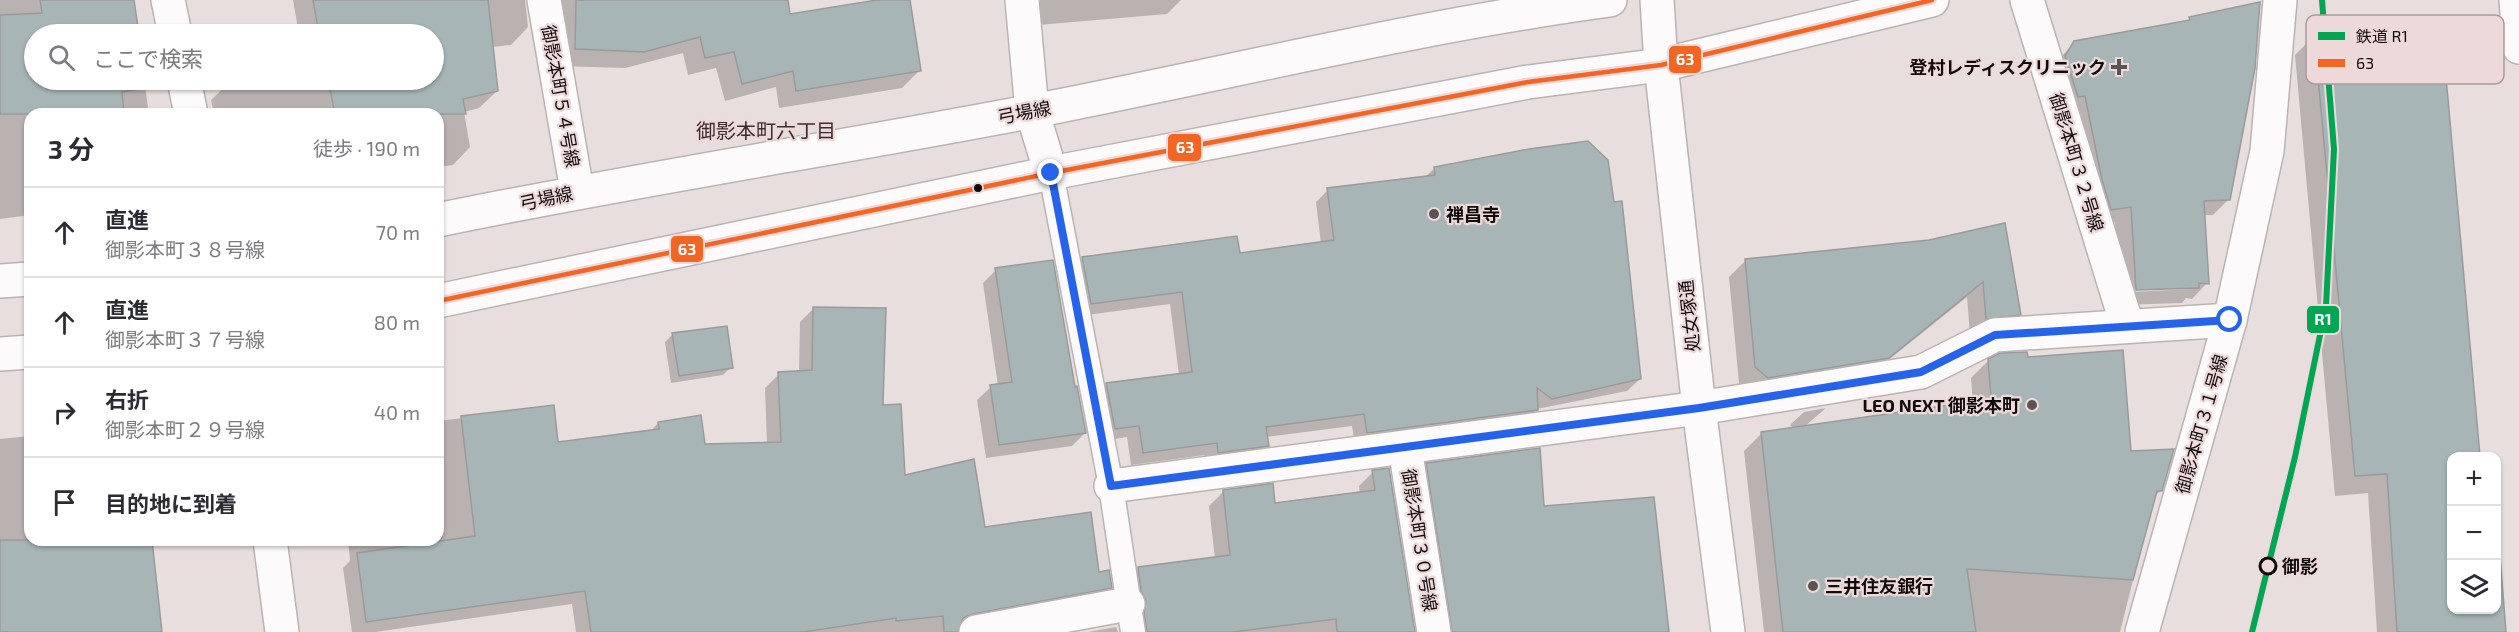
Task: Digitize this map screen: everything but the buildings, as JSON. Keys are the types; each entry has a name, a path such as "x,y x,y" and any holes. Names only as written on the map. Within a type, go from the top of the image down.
{"street":[{"path":"168,0 173,24"},
{"name":"御影本町５４号線","path":"544,0 577,191"},
{"path":"1022,0 1032,111 1051,173"},
{"name":"弓場線","path":"444,219 577,191 1032,111 1514,13 1610,0"},
{"name":"処女塚通","path":"1657,0 1661,65 1699,408 1728,632"},
{"path":"444,300 1051,173 1528,82 1661,65 1932,0"},
{"name":"御影本町３２号線","path":"2027,0 2127,325"},
{"name":"御影本町３１号線","path":"2142,632 2230,320 2267,151 2280,0"},
{"path":"2516,0 2519,47"},
{"path":"186,90 190,108"},
{"path":"0,281 24,279"},
{"path":"1111,486 1699,408 1921,372 1995,335 2230,320"},
{"path":"0,354 24,352"},
{"name":"御影本町３０号線","path":"1405,448 1434,632"},
{"path":"271,546 282,632"},
{"path":"976,632 1130,618"}],"lane":[{"path":"1051,173 1111,486 1130,618"}],"rail line":[{"name":"R1","path":"2322,0 2323,15"},
{"name":"R1","path":"2252,632 2295,457 2326,306 2334,149 2329,84"}],"transit line":[{"name":"63","path":"444,300 1051,173 1528,82 1661,65 1932,0"}],"place":[{"name":"登村レディスクリニック","path":"2119,67"},
{"name":"禅昌寺","path":"1434,214"},
{"name":"LEO NEXT 御影本町","path":"2032,405"},
{"name":"御影","path":"2268,566"},
{"name":"三井住友銀行","path":"1813,586"}],"district":[{"name":"御影本町六丁目","path":"766,130"}],"route":[{"path":"1051,173 1111,486 1699,408 1921,372 1995,335 2230,320"}]}
